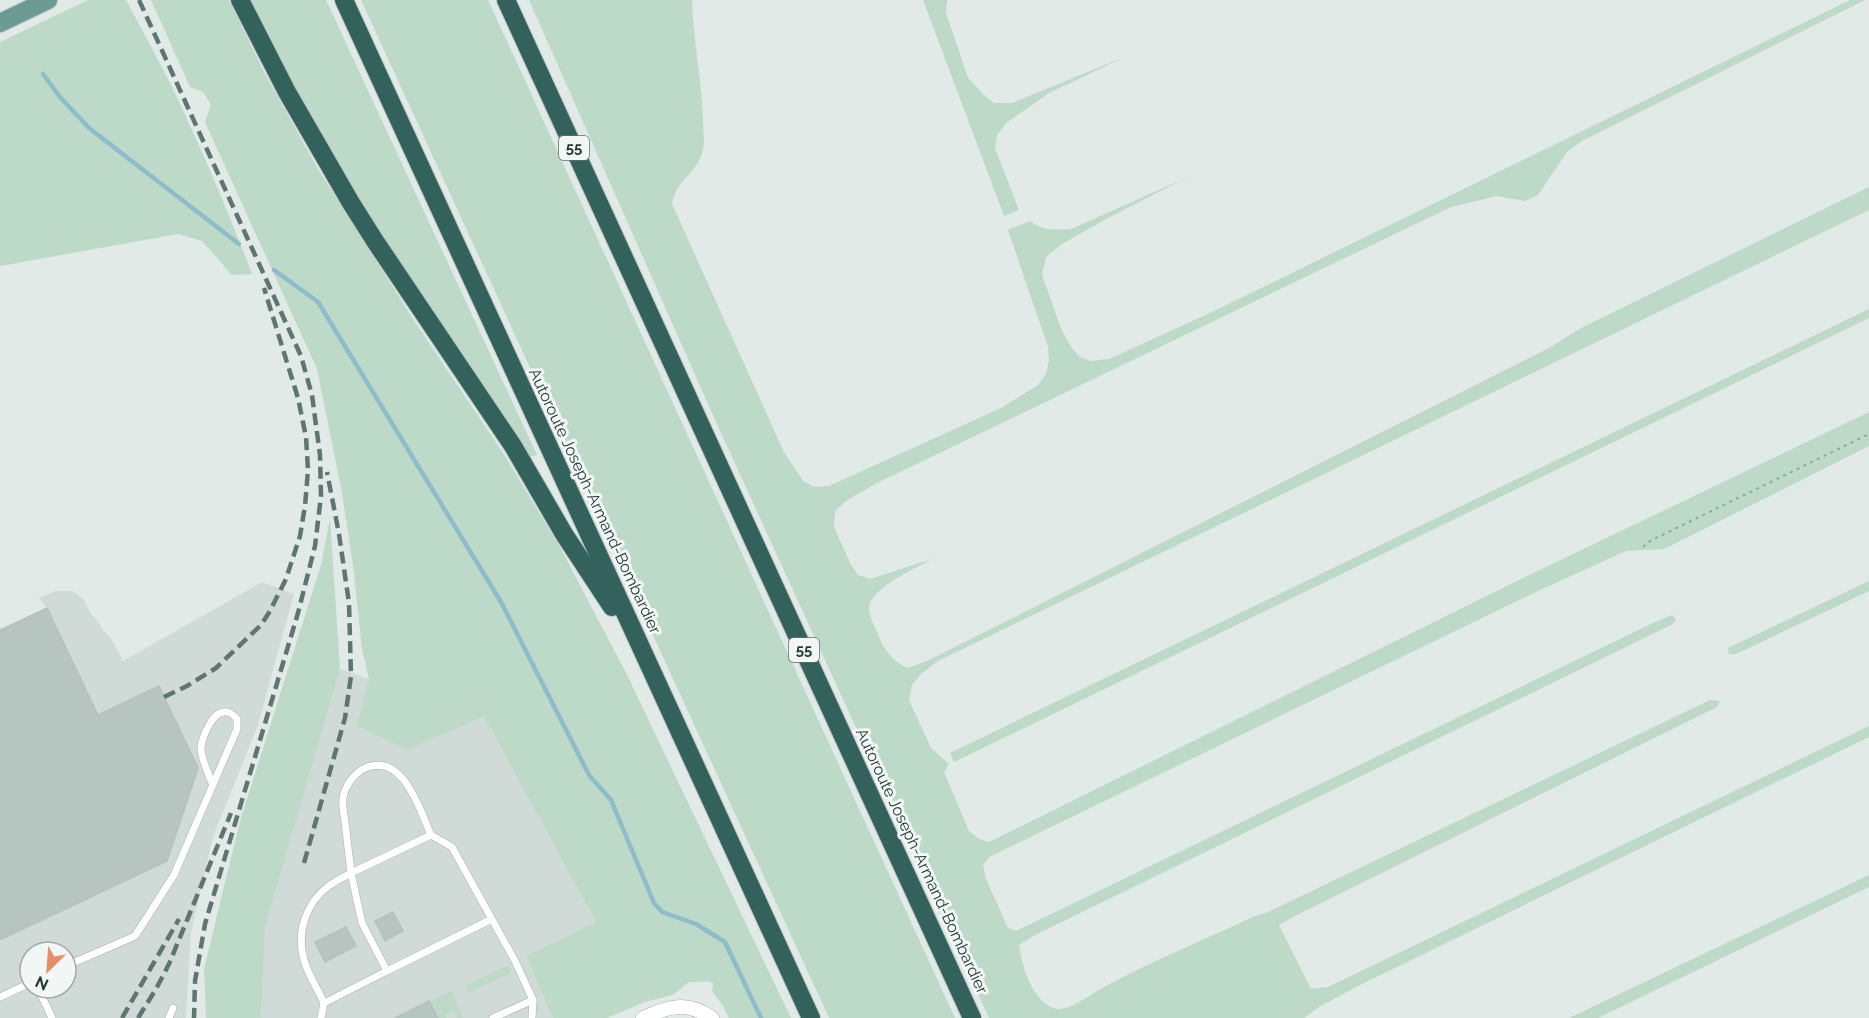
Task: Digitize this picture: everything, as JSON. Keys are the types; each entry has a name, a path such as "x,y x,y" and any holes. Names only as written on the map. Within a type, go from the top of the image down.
{"highway":[{"path":"240,0 287,92 357,212 513,446 564,534 647,661"},
{"name":"Autoroute Joseph-Armand-Bombardier","path":"344,0 811,1018"},
{"name":"Autoroute Joseph-Armand-Bombardier","path":"506,0 972,1018"}],"main road":[{"path":"0,22 48,0"}],"street":[{"path":"643,1018 663,1010 685,1007 699,1010 712,1018"}],"lane":[{"path":"78,961 135,936 174,875 213,785 237,729 237,720 230,713 223,712 215,717 202,736 202,757 213,785"},
{"path":"387,971 362,923 351,873 343,798 351,780 369,766 378,766 397,772 410,789 431,835 452,847 515,961 533,1000 532,1018"},
{"path":"321,1018 324,1003 304,962 301,932 310,908 330,885 431,835"},
{"path":"324,1003 492,919"},
{"path":"0,997 18,989"},
{"path":"44,1000 52,1018"},
{"path":"493,1018 533,1000"},
{"path":"169,1018 173,1008"}],"path":[{"path":"1643,547 1650,541 1714,509 1869,434"}],"shaded area":[{"path":"262,582 294,594 258,725 213,837 191,932 186,1018 0,1018 0,630 47,608 39,598 56,591 73,591 85,601 90,613 112,640 123,661"},
{"path":"340,669 369,679 358,726 407,750 484,715 596,922 526,956 553,1018 261,1018 265,928"}],"green space":[{"path":"88,0 126,0 184,112 252,274 232,275 202,241 178,234 0,266 0,42"},
{"path":"151,0 229,0 263,70 318,169 415,322 505,456 560,547 627,675 791,1018 729,1018 712,991 713,983 704,981 689,982 673,995 645,1002 607,1018 553,1018 526,956 596,922 484,716 407,750 357,726 369,679 362,649 342,493 317,369 205,122 211,104 203,92 190,87"},
{"path":"249,0 326,0 537,455 529,457 379,234 294,90"},
{"path":"361,0 488,0 955,1018 829,1018"},
{"path":"529,0 692,0 704,146 701,157 678,188 672,204 784,452 803,481 814,487 829,486 1001,408 1038,385 1046,374 1049,360 1048,347 1008,230 1030,221 1054,230 1071,229 1188,177 1108,218 1062,244 1046,257 1042,275 1062,331 1071,347 1079,356 1090,361 1109,359 1212,312 1850,0 1865,0 1582,141 1567,152 1538,195 1525,201 1497,196 1451,207 875,484 846,501 835,511 834,527 851,565 858,575 870,579 932,559 884,587 871,601 869,609 886,650 893,659 908,668 929,660 1549,348 1581,328 1869,187 1869,210 938,661 921,674 912,685 909,700 931,748 949,764 944,772 969,831 979,839 989,842 1519,580 1869,412 1869,446 1664,549 1626,551 1538,591 989,857 983,865 986,879 1008,928 1016,931 1672,615 1676,619 1673,624 1035,935 1019,945 1026,974 1041,1000 1057,1009 1068,1007 1140,969 1257,915 1266,913 1710,700 1720,701 1717,707 1279,925 1311,989 1328,987 1869,726 1869,737 1358,986 1319,1007 1304,1018 989,1018 716,422"},
{"path":"923,0 947,0 946,13 968,78 994,103 1012,103 1127,56 1049,93 1006,123 997,135 995,148 1019,210 1004,216"},
{"path":"1869,309 1869,318 954,762 950,753"},
{"path":"330,518 340,669 265,928 261,1018 206,1018 204,969 240,821 321,565"},
{"path":"1869,581 1869,591 1736,654 1729,654 1728,648"},
{"path":"1869,875 1869,887 1598,1018 1569,1018"},
{"path":"509,965 511,973 469,992 466,986"},
{"path":"451,991 463,1018 457,1018 453,1012 446,1014 446,1018 438,1018 429,1001"}],"building":[{"path":"47,608 98,715 159,686 198,768 167,861 0,940 0,630"},
{"path":"393,912 403,931 385,941 375,921"},
{"path":"346,927 356,946 325,962 315,942"},
{"path":"429,1001 438,1018 395,1018"}],"waterway":[{"path":"43,74 60,97 89,128 239,244"},
{"path":"274,270 318,302 501,602 589,775 611,800 654,903 662,912 696,924 725,942 761,1018"}],"railway":[{"path":"139,0 301,356 312,395 320,455 321,496 315,546 298,613 205,924 195,981 194,1018"},
{"path":"164,697 216,668 261,625 286,579 300,536 308,470 306,437 298,398 264,288"},
{"path":"304,863 345,718 351,676 349,603 327,472"},
{"path":"138,1018 169,964 231,813"},
{"path":"122,1018 179,919"}]}
